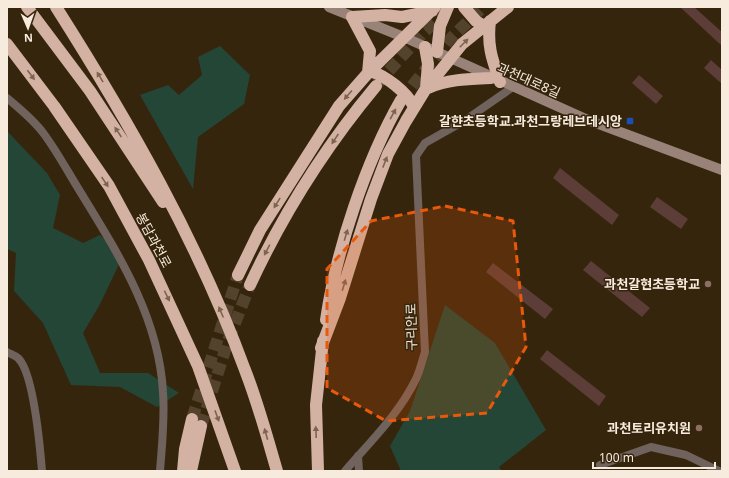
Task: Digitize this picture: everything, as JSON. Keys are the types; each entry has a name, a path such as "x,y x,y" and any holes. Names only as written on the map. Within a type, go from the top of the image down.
{"highway":[{"name":"봉담과천로","path":"27,7 90,91 130,150 198,259"},
{"name":"봉담과천로","path":"56,7 156,174 198,259 245,369 277,471"},
{"path":"437,52 440,26 448,7"},
{"path":"464,7 476,21 487,23"},
{"path":"321,348 340,298 371,199 388,154 414,107 449,59 462,44 508,7"},
{"path":"369,72 370,50 352,17 385,15 402,17 433,9"},
{"path":"238,275 260,230 339,106 369,72 406,38 433,9"},
{"path":"426,89 444,82 496,80 490,56 487,23"},
{"name":"봉담과천로","path":"7,44 54,106 109,186 149,260 198,366 235,471"},
{"path":"425,47 428,64 426,89"},
{"path":"369,72 379,74 411,99 414,107"},
{"path":"250,285 272,240 306,184 343,127 376,86"},
{"path":"318,471 316,405 321,348 327,314 346,236 377,148 401,100"},
{"path":"183,471 185,449 196,423 191,471"}],"street":[{"name":"과천대로8길","path":"329,7 406,38 513,88 588,120 722,170"},
{"name":"구리안로","path":"345,471 381,430 401,403 417,378 425,352 416,156 425,144 464,121 513,88"},
{"path":"7,98 24,112 44,133 130,275 146,311 154,336 164,392 160,471"},
{"path":"7,352 18,357 25,368 36,421 42,471"},
{"path":"600,465 651,447 686,455 719,471"},
{"path":"358,456 359,471"}],"highlighted area":[{"path":"445,206 513,221 526,347 487,413 386,421 327,388 327,269 371,221"}],"green space":[{"path":"220,46 250,75 244,104 198,137 193,189 140,95 168,85 179,95 202,75 198,57"},
{"path":"7,131 47,173 60,195 53,228 83,243 100,235 123,256 99,306 83,333 100,373 148,373 179,393 157,407 120,387 71,385 43,323 14,291 16,253 7,249"},
{"path":"445,305 495,343 546,430 499,467 502,471 401,471 390,446 410,411"}],"building":[{"path":"680,7 694,7 722,32 722,46"},
{"path":"711,60 722,70 722,84 704,68"},
{"path":"639,75 663,96 656,104 632,83"},
{"path":"560,168 619,215 612,225 553,178"},
{"path":"657,197 688,219 681,229 650,207"},
{"path":"591,261 650,308 642,317 583,270"},
{"path":"493,263 553,309 545,319 486,272"},
{"path":"547,350 606,396 599,406 540,359"}],"tunnel":[{"path":"401,100 449,40 483,7"},
{"path":"377,84 424,32 447,11"},
{"path":"192,419 238,275"},
{"path":"201,426 228,341 250,285"}],"place":[{"name":"갈햔초등학교.과천그랑레브데시앙","path":"630,121"},
{"name":"과천갈현초등학교","path":"708,284"},
{"name":"과천토리유치원","path":"699,428"}]}
